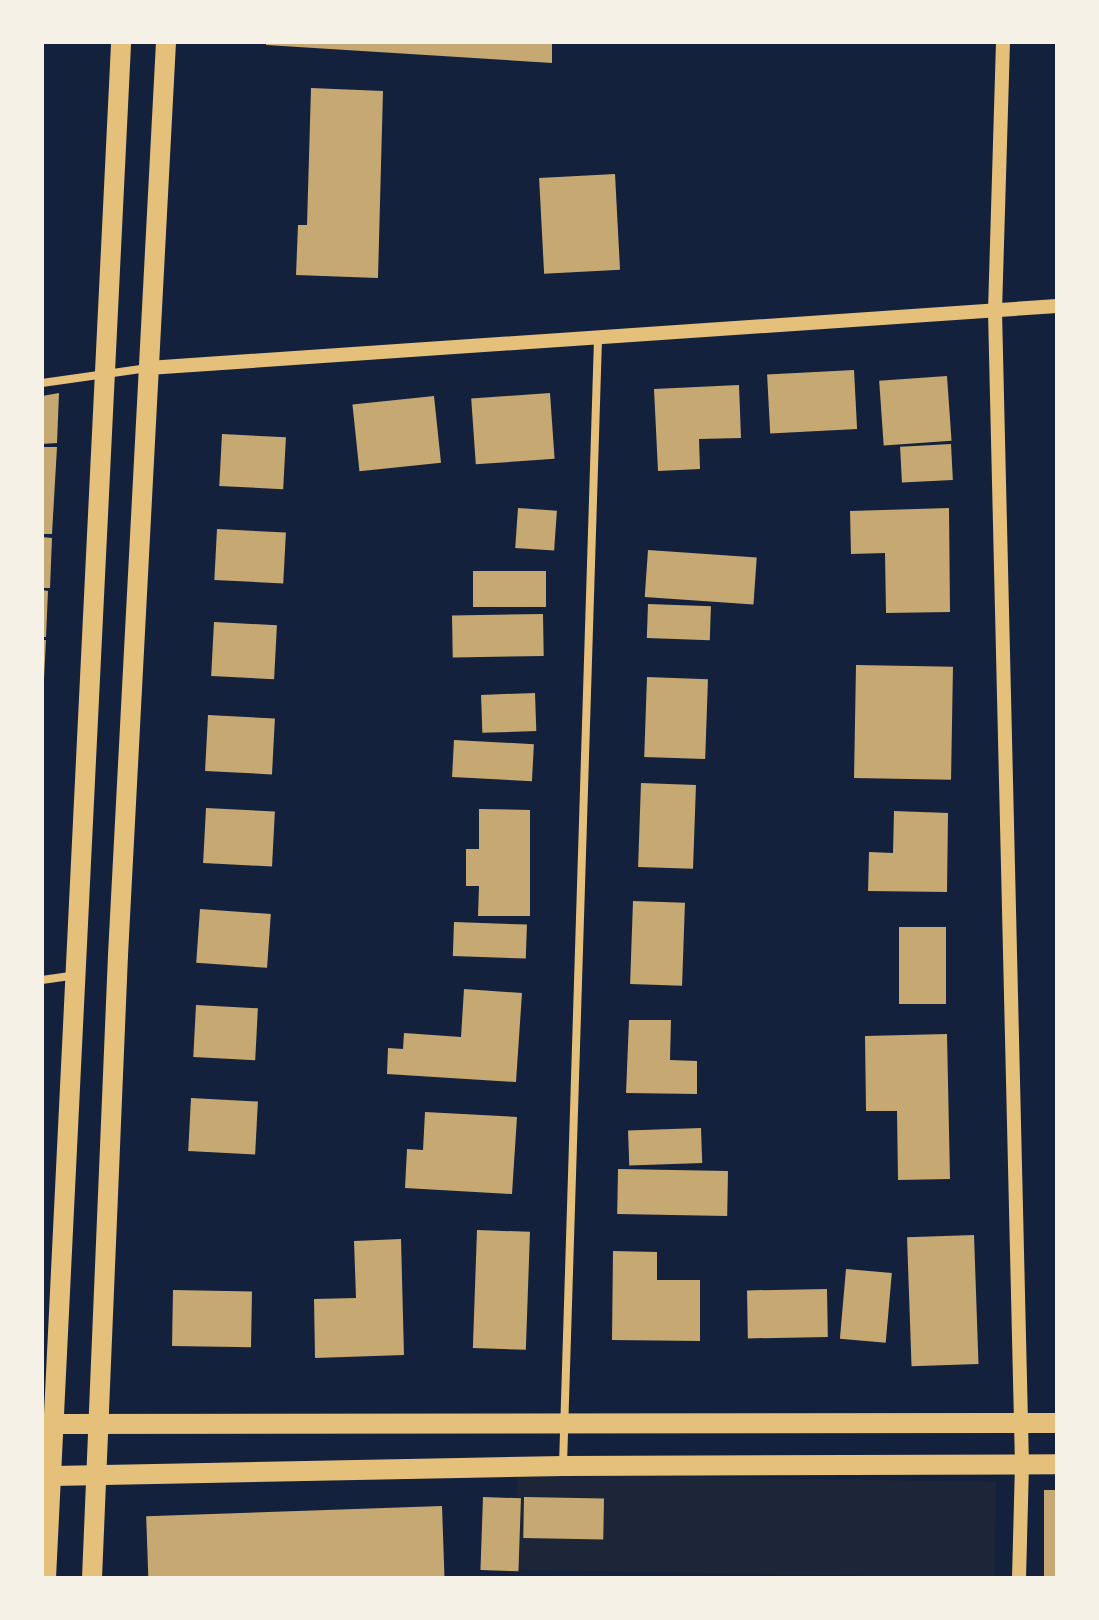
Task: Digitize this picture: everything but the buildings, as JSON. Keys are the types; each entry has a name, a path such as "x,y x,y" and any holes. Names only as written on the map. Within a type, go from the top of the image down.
{"main road":[{"path":"46,1578 49,1430 121,42"},
{"path":"92,1578 97,1423 166,42"},
{"path":"49,1430 97,1423 564,1427 1057,1423"},
{"path":"48,1472 95,1477 563,1466 1057,1464"}],"street":[{"path":"1003,42 995,311 1022,1464 1019,1578"},
{"path":"42,383 148,368 598,341 1057,306"},
{"path":"563,1466 598,341"},
{"path":"42,980 72,976"}],"shaded area":[{"path":"517,1474 996,1482 994,1578 515,1570"}]}
